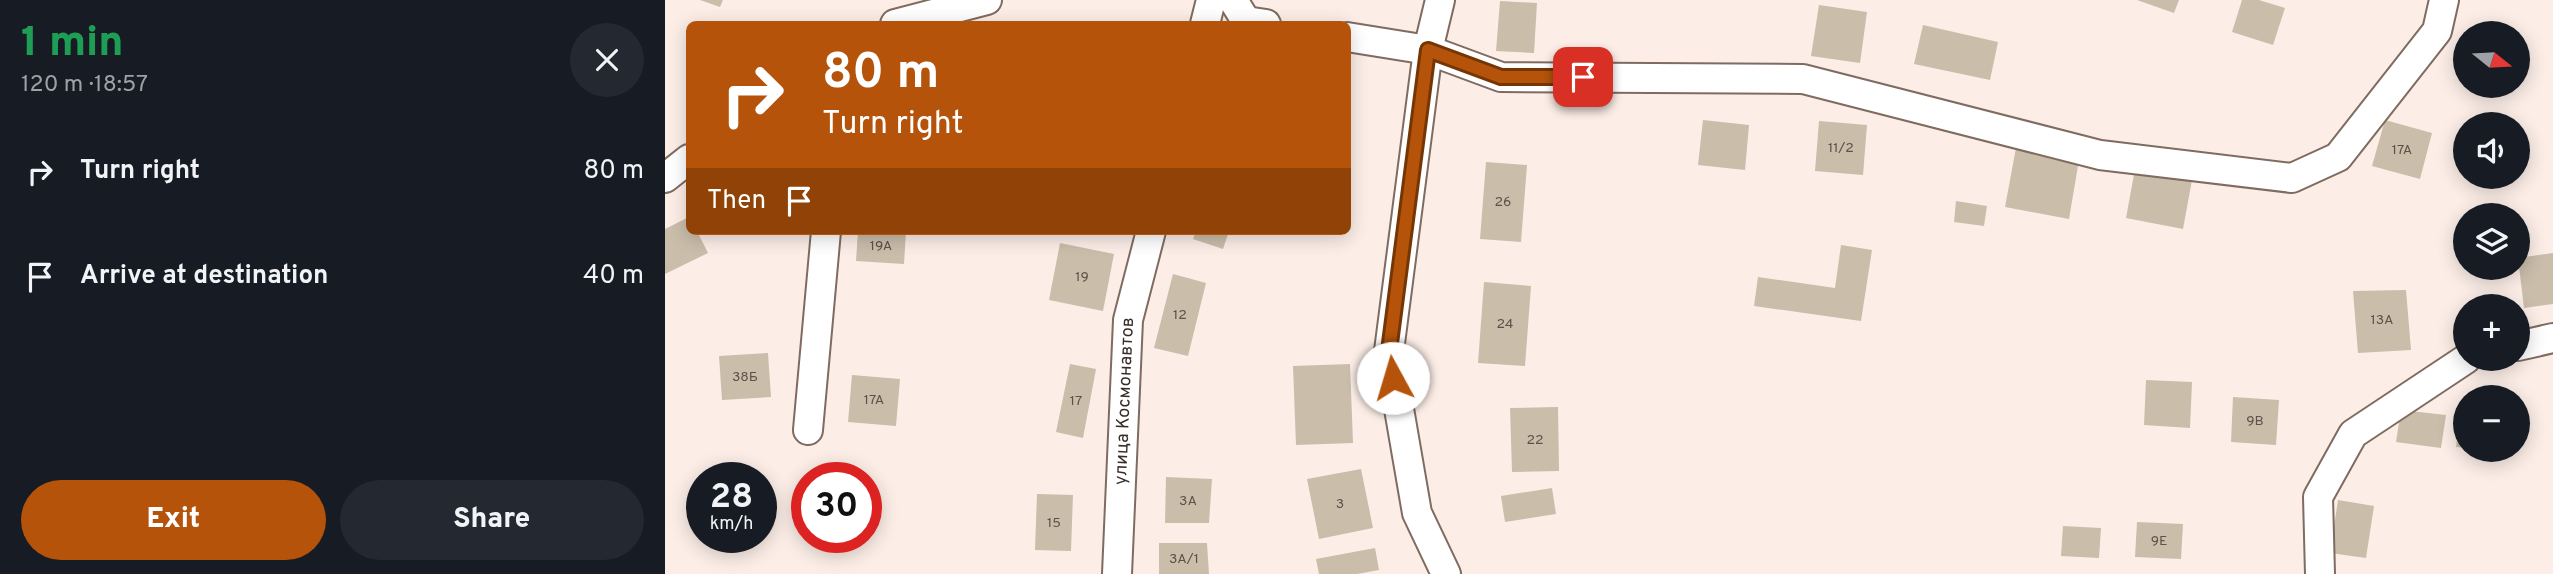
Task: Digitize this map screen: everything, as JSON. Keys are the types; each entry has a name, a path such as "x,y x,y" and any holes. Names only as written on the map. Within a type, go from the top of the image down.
{"street":[{"path":"906,21 987,0"},
{"path":"1206,21 1211,0"},
{"path":"1233,0 1246,21"},
{"path":"1440,0 1428,50 1389,351 1417,513 1446,574"},
{"path":"1351,38 1428,50 1501,77 1803,79 2100,155 2292,178 2337,157 2437,32 2444,0"},
{"path":"665,178 686,161"},
{"path":"808,430 826,235"},
{"name":"улица Космонавтов","path":"1117,574 1128,320 1150,235"},
{"path":"2530,343 2553,338"},
{"path":"2320,574 2318,497 2353,434 2453,368"}],"building":[{"path":"700,0 723,0 720,7"},
{"path":"2137,0 2179,0 2174,13"},
{"path":"2242,0 2259,0 2285,8 2273,45 2232,32"},
{"path":"1500,1 1537,3 1534,53 1496,51"},
{"path":"1819,5 1867,12 1860,63 1811,56"},
{"path":"1923,25 1998,42 1990,80 1914,64"},
{"path":"1703,120 1749,125 1745,170 1698,165"},
{"path":"2385,120 2432,133 2420,179 2372,166"},
{"path":"1819,121 1867,125 1863,175 1815,171"},
{"path":"2016,148 2079,160 2069,219 2005,207"},
{"path":"1486,162 1527,165 1521,242 1480,239"},
{"path":"2135,169 2192,180 2183,229 2126,218"},
{"path":"1956,201 1987,206 1984,226 1954,222"},
{"path":"686,218 686,235 699,235 708,253 665,274 665,229"},
{"path":"858,235 906,235 904,264 856,261"},
{"path":"1194,235 1228,235 1223,249 1193,239"},
{"path":"1060,243 1114,254 1103,311 1049,300"},
{"path":"1841,245 1872,250 1861,321 1754,306 1758,277 1835,288"},
{"path":"2553,253 2553,304 2530,307 2530,294 2522,294 2521,280 2530,280 2530,256"},
{"path":"1173,274 1206,283 1188,356 1154,348"},
{"path":"1484,282 1531,286 1525,366 1478,363"},
{"path":"2406,290 2411,350 2358,353 2353,291"},
{"path":"768,353 771,397 722,400 719,356"},
{"path":"1070,364 1096,369 1083,438 1056,432"},
{"path":"1350,364 1353,443 1296,445 1293,366"},
{"path":"852,375 900,379 896,426 848,422"},
{"path":"2146,380 2192,382 2190,428 2144,425"},
{"path":"2233,397 2279,400 2276,445 2231,442"},
{"path":"1558,407 1559,471 1512,472 1510,408"},
{"path":"2401,410 2446,415 2441,448 2396,442"},
{"path":"1361,469 1373,528 1319,539 1307,479"},
{"path":"1166,477 1212,479 1209,523 1165,523"},
{"path":"1552,488 1556,514 1505,522 1501,496"},
{"path":"1037,494 1073,495 1071,551 1035,550"},
{"path":"2338,500 2374,506 2366,558 2330,553"},
{"path":"2137,522 2183,524 2181,559 2135,557"},
{"path":"2063,526 2101,528 2099,558 2061,556"},
{"path":"1159,543 1207,543 1209,574 1159,574"},
{"path":"1375,548 1379,570 1357,574 1319,574 1316,559"}],"route":[{"path":"1393,378 1389,351 1428,50 1501,77 1583,77"}]}
